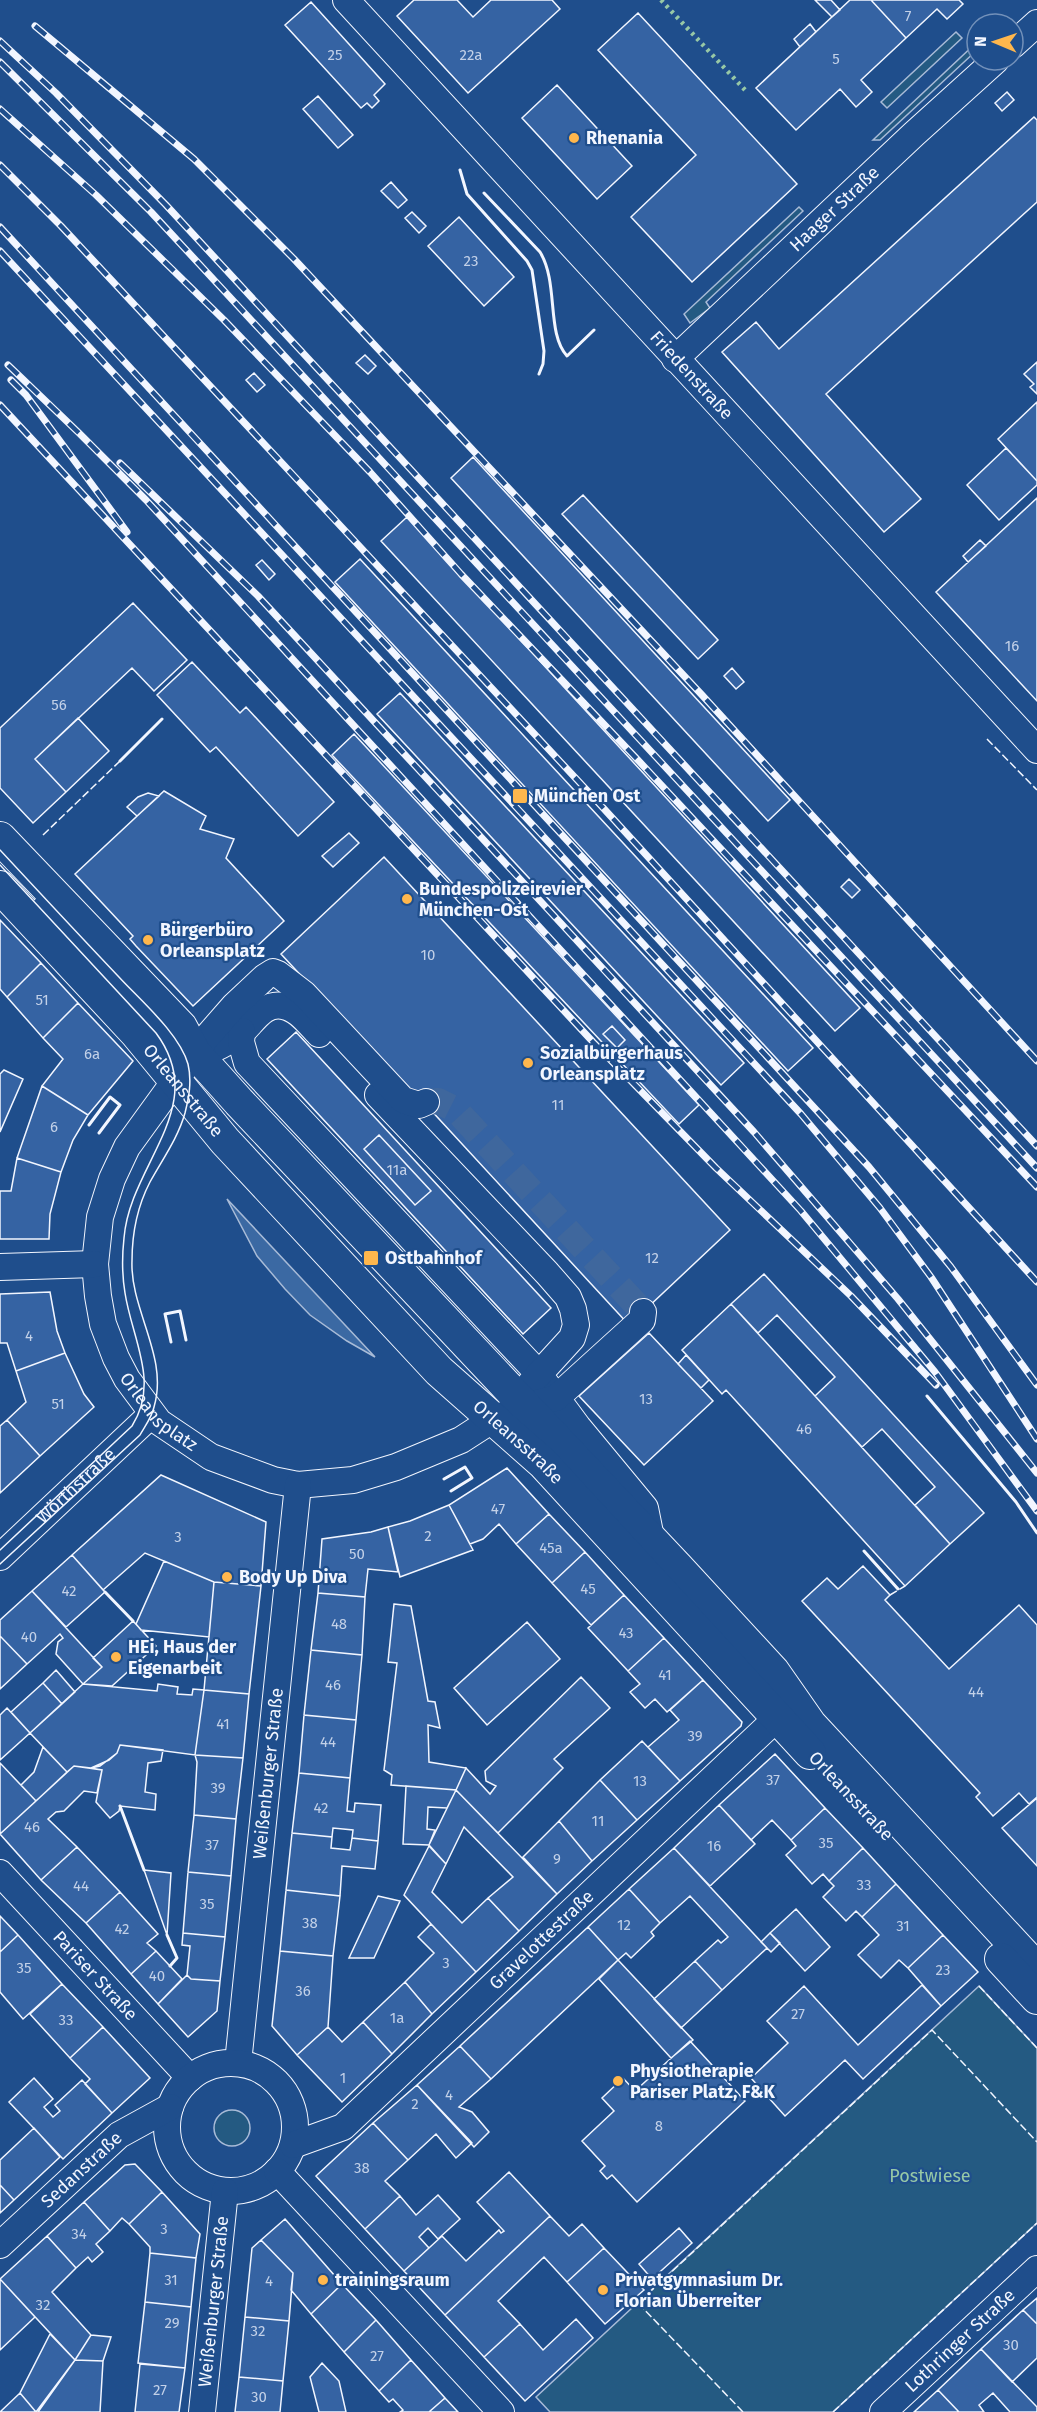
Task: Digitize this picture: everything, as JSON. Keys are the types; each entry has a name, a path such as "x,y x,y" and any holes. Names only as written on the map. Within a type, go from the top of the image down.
{"main road":[{"name":"Orleansstraße","path":"0,838 198,1043 524,1406 651,1538 772,1671 784,1709 810,1724 1037,1969"},
{"name":"Orleansstraße","path":"0,887 136,1033 225,1141 439,1371 531,1453 658,1587 784,1709 1037,1998"}],"street":[{"name":"Friedenstraße","path":"346,0 1037,750"},
{"path":"1025,34 1037,23"},
{"name":"Haager Straße","path":"675,358 983,72"},
{"path":"0,859 171,1043 182,1052 198,1043"},
{"name":"Orleansplatz","path":"426,1102 419,1105 403,1100 304,994 273,972 234,1006 198,1043 162,1102 127,1147 112,1179 100,1217 95,1264 104,1324 116,1358 131,1386 152,1414 169,1430 211,1457 273,1480 298,1485 353,1480 396,1467 461,1440 492,1420 524,1406 556,1398 642,1320 643,1311"},
{"name":"Orleansplatz","path":"198,1043 242,1031 263,1011 274,1005 285,1006 297,1012 547,1273 568,1297 573,1309"},
{"path":"242,1031 241,1042 246,1062 538,1373 645,1508 651,1538"},
{"name":"Orleansstraße","path":"198,1043 231,1054 246,1062"},
{"path":"0,1267 95,1264"},
{"path":"510,1344 526,1352 539,1350 566,1323 573,1309"},
{"path":"531,1453 526,1434 524,1406 530,1384 572,1338 576,1324 573,1309"},
{"name":"Wörthstraße","path":"0,1557 152,1414"},
{"name":"Weißenburger Straße","path":"238,2063 298,1485"},
{"path":"784,1709 1037,1985"},
{"name":"Gravelottestraße","path":"293,2145 343,2127 784,1709"},
{"name":"Pariser Straße","path":"0,1873 190,2078"},
{"path":"238,2063 260,2069 277,2082 290,2101 295,2122 293,2145 287,2159 262,2183 244,2190 225,2191 206,2186 190,2176 177,2162 170,2145 167,2126 178,2091 190,2078 204,2069 221,2064 238,2063"},
{"name":"Sedanstraße","path":"0,2244 119,2135 171,2108"},
{"path":"277,2171 501,2412"},
{"name":"Weißenburger Straße","path":"202,2412 225,2191"},
{"name":"Lothringer Straße","path":"883,2412 1037,2269"}],"green space":[{"path":"956,32 962,38 887,108 881,102"},
{"path":"965,53 965,61 880,140 873,140"},
{"path":"799,207 803,211 706,302 710,308 690,323 684,314"},
{"name":"Postwiese","path":"979,1986 1037,2048 1037,2223 833,2412 550,2412 536,2397"},
{"path":"232,2110 245,2115 250,2128 245,2141 232,2146 219,2141 214,2128 219,2115"}],"shaded area":[{"path":"227,1199 375,1357 310,1315 285,1289 257,1256"}],"building":[{"path":"414,0 457,0 473,17 491,0 552,0 560,9 468,93 397,16"},
{"path":"815,0 831,0 840,10 832,17"},
{"path":"850,0 871,0 906,38 861,80 872,92 856,107 840,89 796,130 756,88"},
{"path":"871,0 959,0 963,4 947,19 937,9 906,38"},
{"path":"311,2 385,84 374,95 379,101 372,108 367,103 361,108 285,25"},
{"path":"638,13 797,184 692,282 631,217 696,155 598,50"},
{"path":"810,24 816,32 800,47 794,39"},
{"name":"Rhenania","path":"557,85 632,166 597,199 522,118"},
{"path":"1007,92 1014,100 1002,111 995,103"},
{"path":"318,96 353,135 338,148 303,109"},
{"path":"1034,117 1037,120 1037,202 826,394 921,499 884,532 722,352 756,322 779,349"},
{"path":"391,182 407,200 398,208 381,191"},
{"path":"412,212 426,226 419,233 405,218"},
{"path":"459,217 514,277 484,306 428,246"},
{"path":"365,355 376,366 368,374 356,363"},
{"path":"1037,362 1037,394 1030,387 1034,384 1024,374"},
{"path":"254,373 265,385 257,392 246,380"},
{"path":"1037,402 1037,481 998,439"},
{"path":"1006,448 1037,481 1037,485 999,520 967,485"},
{"path":"473,457 790,800 768,821 451,478"},
{"path":"583,495 718,640 698,659 562,514"},
{"path":"1037,498 1037,701 936,592"},
{"path":"407,517 860,1008 835,1031 381,541"},
{"path":"980,540 986,546 968,562 963,556"},
{"path":"360,559 813,1048 788,1071 335,582"},
{"path":"262,560 275,574 269,580 256,565"},
{"path":"133,603 187,660 154,691 132,668 35,759 66,792 33,823 0,788 0,728"},
{"path":"192,662 240,713 246,707 334,802 298,836 216,747 210,752 157,695"},
{"path":"732,668 744,682 736,689 724,676"},
{"path":"400,693 744,1063 721,1085 377,714"},
{"path":"78,718 109,751 66,792 35,759"},
{"path":"354,734 699,1105 679,1124 332,755"},
{"path":"164,791 206,816 200,829 234,839 226,858 284,921 193,1006 136,946 130,939 133,936 75,874"},
{"path":"148,793 159,796 137,816 127,807 138,797"},
{"path":"349,833 359,843 333,867 322,856"},
{"path":"384,857 730,1230 629,1325 427,1106 420,1104 281,954"},
{"path":"849,879 860,890 852,898 841,887"},
{"path":"0,920 41,963 7,997 0,989"},
{"path":"41,963 78,1003 43,1038 7,997"},
{"path":"78,1003 133,1061 88,1115 42,1086 63,1059 43,1038"},
{"path":"612,1026 625,1040 617,1048 603,1034"},
{"path":"296,1032 551,1308 523,1334 267,1059"},
{"path":"4,1070 23,1079 0,1132 0,1074"},
{"path":"42,1086 88,1115 73,1140 61,1172 17,1158"},
{"path":"379,1135 431,1191 415,1205 364,1149"},
{"path":"17,1158 61,1172 50,1214 49,1239 0,1239 0,1191 11,1191"},
{"path":"764,1274 984,1513 950,1544 915,1505 935,1487 882,1429 862,1447 815,1396 835,1377 777,1315 758,1333 731,1304"},
{"path":"50,1292 57,1331 65,1353 16,1371 7,1343 0,1343 0,1294"},
{"path":"731,1304 950,1544 905,1586 726,1390 722,1394 682,1350"},
{"path":"649,1333 713,1401 644,1465 579,1396"},
{"path":"65,1353 84,1394 94,1407 40,1456 7,1420 26,1402 16,1371"},
{"path":"686,1355 709,1380 701,1388 678,1364"},
{"path":"7,1420 40,1456 0,1493 0,1426"},
{"path":"507,1468 549,1514 516,1544 499,1524 483,1539 470,1544 449,1505"},
{"path":"161,1475 266,1522 261,1586 214,1582 145,1553 103,1590 72,1555"},
{"path":"449,1505 473,1550 400,1577 388,1527 410,1521"},
{"path":"549,1514 585,1552 552,1583 516,1544"},
{"path":"388,1527 398,1572 368,1569 365,1597 318,1593 322,1539 371,1532"},
{"path":"585,1552 624,1595 591,1625 552,1583"},
{"path":"72,1555 105,1592 66,1627 32,1591"},
{"path":"164,1561 214,1582 209,1637 141,1630 136,1624"},
{"path":"863,1566 890,1595 885,1600 949,1669 1019,1605 1037,1625 1037,1797 1029,1804 1019,1793 993,1816 976,1797 980,1793 802,1601 827,1578 838,1589"},
{"path":"214,1582 261,1586 249,1694 204,1690"},
{"path":"32,1591 102,1667 83,1684 56,1654 58,1642 63,1638 60,1634 27,1664 0,1636 0,1620"},
{"path":"318,1593 365,1597 362,1655 311,1650"},
{"path":"624,1595 664,1638 628,1671 588,1628"},
{"path":"394,1604 411,1606 428,1701 435,1702 440,1728 428,1725 429,1762 466,1768 456,1790 391,1785 392,1775 384,1770 397,1663 388,1662"},
{"path":"133,1621 156,1646 112,1686 83,1684 102,1667 93,1658"},
{"path":"527,1622 560,1659 487,1725 454,1688"},
{"path":"0,1636 27,1664 0,1689"},
{"path":"664,1638 703,1680 667,1712 655,1699 645,1708 630,1692 640,1684 628,1671"},
{"path":"311,1650 362,1655 356,1720 304,1715"},
{"path":"56,1670 75,1692 62,1704 43,1683"},
{"path":"581,1677 610,1708 554,1759 563,1768 498,1833 456,1790 466,1768 490,1794 496,1786 486,1781 485,1771"},
{"path":"703,1680 742,1722 741,1726 680,1781 648,1747 679,1720 670,1710"},
{"path":"43,1683 62,1704 30,1733 11,1712"},
{"path":"83,1684 157,1691 158,1684 178,1687 177,1694 192,1695 193,1689 204,1690 195,1755 120,1745 117,1753 100,1766 91,1768 74,1766 67,1772 30,1733"},
{"path":"204,1690 249,1694 243,1758 195,1755"},
{"path":"7,1708 30,1733 0,1760 0,1715"},
{"path":"304,1715 356,1720 350,1778 299,1773"},
{"path":"642,1741 680,1781 637,1820 600,1780"},
{"path":"120,1745 163,1750 161,1761 148,1763 145,1792 156,1794 155,1810 120,1806 119,1811 110,1818 96,1802 102,1770 91,1768 109,1760 117,1753"},
{"path":"43,1747 67,1772 36,1801 21,1785 34,1772"},
{"path":"775,1754 825,1808 791,1840 772,1820 751,1840 719,1805"},
{"path":"195,1755 243,1758 236,1819 194,1815 197,1762"},
{"path":"0,1763 36,1801 0,1834"},
{"path":"74,1766 102,1770 97,1793 84,1791 64,1811 56,1812 48,1819 77,1847 41,1880 0,1834"},
{"path":"299,1773 350,1778 347,1811 354,1812 355,1803 381,1805 378,1841 352,1838 353,1830 333,1828 332,1837 292,1833"},
{"path":"600,1780 637,1820 592,1861 559,1821"},
{"path":"406,1786 456,1790 447,1808 428,1807 427,1829 435,1830 429,1845 403,1844"},
{"path":"456,1790 557,1894 519,1931 488,1898 513,1877 464,1827 446,1864 429,1845"},
{"path":"1037,1798 1037,1866 1002,1828"},
{"path":"719,1805 755,1844 710,1886 674,1848"},
{"path":"825,1808 863,1848 829,1881 823,1874 812,1884 786,1855 796,1846 791,1840"},
{"path":"194,1815 236,1819 231,1876 188,1872"},
{"path":"559,1821 592,1861 557,1894 523,1857"},
{"path":"292,1833 332,1837 331,1848 350,1850 352,1838 378,1841 375,1869 342,1866 340,1896 286,1890"},
{"path":"429,1846 446,1864 432,1892 462,1923 488,1898 519,1931 476,1972 404,1895"},
{"path":"77,1847 120,1892 86,1923 41,1880"},
{"path":"674,1848 767,1948 722,1990 695,1961 718,1940 721,1943 728,1937 690,1896 660,1923 629,1889"},
{"path":"863,1848 896,1884 862,1917 856,1911 846,1921 823,1897 834,1886 829,1881"},
{"path":"144,1870 171,1873 167,1935"},
{"path":"188,1872 231,1876 225,1937 183,1933"},
{"path":"896,1884 943,1935 908,1968 899,1960 881,1978 858,1955 879,1935 862,1917"},
{"path":"629,1889 660,1923 651,1932 654,1936 631,1958 626,1953 618,1960 588,1927"},
{"path":"286,1890 340,1896 333,1956 280,1951"},
{"path":"120,1892 158,1934 147,1943 156,1951 131,1974 86,1923"},
{"path":"378,1896 400,1901 374,1958 349,1958"},
{"path":"796,1909 830,1947 805,1971 770,1933"},
{"path":"0,1916 18,1935 0,1952"},
{"path":"431,1924 476,1972 432,2014 405,1982 434,1953 418,1937"},
{"path":"588,1927 618,1960 491,2079 460,2046"},
{"path":"183,1933 225,1937 220,1981 191,1979 187,1975 190,1946 182,1945"},
{"path":"770,1933 780,1943 771,1952 761,1942"},
{"path":"18,1935 62,1984 23,2019 0,1992 0,1952"},
{"path":"943,1935 978,1972 941,2006 908,1968"},
{"path":"156,1951 182,1979 158,2004 131,1974"},
{"path":"280,1951 333,1956 328,2027 297,2055 272,2026"},
{"path":"618,1960 693,2040 671,2058 599,1979"},
{"path":"695,1961 722,1990 681,2028 654,1999"},
{"path":"187,1975 191,1979 220,1981 217,2011 188,2037 158,2004"},
{"path":"405,1982 432,2014 392,2054 363,2022"},
{"path":"62,1984 103,2027 70,2058 30,2014"},
{"path":"922,1985 941,2006 863,2079 845,2060 785,2116 751,2078 788,2043 767,2021 804,1986 858,2045"},
{"path":"363,2022 392,2054 342,2102 297,2055 328,2027 342,2042"},
{"path":"103,2027 150,2078 112,2113 85,2084 90,2079 70,2058"},
{"path":"690,2041 745,2101 637,2202 612,2175 607,2179 600,2171 605,2166 582,2141 614,2111 602,2098 623,2078 635,2091"},
{"path":"460,2046 491,2079 459,2107 472,2112 489,2132 474,2147 417,2085"},
{"path":"34,2078 53,2099 44,2107 53,2117 60,2111 55,2105 82,2080 112,2113 63,2159 9,2102"},
{"path":"417,2085 472,2143 456,2158 436,2134 408,2160 373,2123"},
{"path":"373,2123 408,2160 385,2181 400,2196 365,2229 316,2176"},
{"path":"34,2128 60,2157 14,2200 0,2185 0,2160"},
{"path":"135,2164 162,2192 129,2224 122,2218 110,2231 84,2202 125,2165"},
{"path":"509,2172 550,2216 445,2315 404,2271 442,2236 466,2261 499,2230 501,2233 504,2231 477,2202"},
{"path":"0,2185 14,2200 0,2213"},
{"path":"162,2192 200,2234 196,2258 150,2253 150,2247 129,2224"},
{"path":"438,2195 460,2219 438,2239 428,2228 419,2237 429,2248 404,2271 365,2229 400,2196 416,2215"},
{"path":"84,2202 110,2231 96,2244 103,2252 92,2262 88,2257 76,2268 47,2236"},
{"path":"550,2216 569,2236 582,2224 604,2248 567,2282 544,2257 498,2301 520,2324 484,2357 445,2315"},
{"path":"285,2219 342,2284 311,2314 291,2290 293,2273 261,2240"},
{"path":"679,2228 692,2243 652,2279 639,2264"},
{"path":"47,2236 76,2268 52,2292 91,2335 75,2360 0,2279"},
{"path":"261,2240 293,2273 289,2321 245,2317 252,2248"},
{"path":"604,2248 644,2290 605,2324 567,2282"},
{"path":"150,2253 196,2258 191,2307 145,2302"},
{"path":"0,2279 35,2317 0,2350"},
{"path":"342,2284 376,2320 344,2352 311,2314"},
{"path":"1037,2298 1037,2324 1023,2310"},
{"path":"145,2302 191,2307 185,2368 138,2363"},
{"path":"1023,2310 1037,2324 1037,2358 1012,2382 981,2349"},
{"path":"245,2317 289,2321 283,2381 239,2377"},
{"path":"576,2319 593,2338 525,2401 484,2357 520,2324 543,2350"},
{"path":"376,2320 411,2360 379,2391 344,2352"},
{"path":"50,2334 75,2360 36,2412 20,2393"},
{"path":"91,2335 111,2337 103,2361 75,2360"},
{"path":"981,2349 1037,2407 1037,2412 1010,2412 993,2393 979,2405 984,2412 959,2412 938,2390"},
{"path":"75,2360 103,2361 100,2412 38,2412"},
{"path":"411,2360 445,2398 429,2412 400,2412 403,2410 393,2399 389,2402 379,2391"},
{"path":"322,2363 339,2381 346,2412 319,2412 310,2377"},
{"path":"140,2364 185,2368 179,2412 135,2412"},
{"path":"239,2377 283,2381 280,2412 235,2412"},
{"path":"938,2390 959,2412 914,2412"},
{"path":"20,2393 36,2412 0,2412"},
{"path":"445,2398 458,2412 429,2412"}],"tunnel":[{"path":"426,1102 438,1101 456,1110 643,1312"}],"tram line":[{"path":"0,850 168,1029 188,1064 190,1083 182,1122 145,1191 136,1220 133,1240 133,1279 157,1370 157,1388 152,1414 140,1435 0,1564"},
{"path":"0,865 156,1033 171,1060 175,1086 172,1111 129,1211 124,1238 124,1286 144,1377 144,1393 140,1410 132,1426 0,1550"}],"railway":[{"path":"35,26 194,159 294,259 702,695 1037,1061"},
{"path":"0,41 56,93 166,205 1037,1146"},
{"path":"0,62 151,212 1037,1168"},
{"path":"0,109 96,195 224,320 370,472 461,574 1037,1187"},
{"path":"0,165 61,226 595,799 1037,1282"},
{"path":"0,227 869,1167 951,1267 1037,1385"},
{"path":"0,251 801,1114 880,1208 931,1277 1037,1439"},
{"path":"8,365 146,500 801,1211 935,1372 1037,1511"},
{"path":"11,380 26,395 127,532"},
{"path":"0,405 593,1042 716,1168 851,1296 936,1385"},
{"path":"120,463 258,596 754,1132 898,1299 1037,1473"}],"hedge":[{"path":"661,0 746,91"}],"fence":[{"path":"987,739 1037,790"},
{"path":"43,835 120,761"},
{"path":"890,1595 905,1586"},
{"path":"979,1986 1037,2048"},
{"path":"743,2412 638,2303 932,2030 1037,2142"},
{"path":"833,2412 1037,2223"}],"wall":[{"path":"460,170 467,194 527,261 532,270 544,351 539,374"},
{"path":"484,193 540,252 549,278 557,334 567,356 594,330"},
{"path":"120,761 162,719"},
{"path":"89,1125 110,1097 120,1105 99,1133"},
{"path":"171,1342 165,1314 180,1311 186,1340"},
{"path":"927,1396 1016,1502 1037,1533"},
{"path":"444,1479 465,1467 472,1478 451,1491"},
{"path":"864,1551 898,1589"},
{"path":"105,1592 133,1621"},
{"path":"120,1806 144,1870"},
{"path":"167,1935 177,1958 170,1966"}],"place":[{"name":"Rhenania","path":"574,138"},
{"name":"München Ost","path":"520,796"},
{"name":"Bundespolizeirevier München-Ost","path":"407,899"},
{"name":"Bürgerbüro Orleansplatz","path":"148,940"},
{"name":"Sozialbürgerhaus Orleansplatz","path":"528,1063"},
{"name":"Ostbahnhof","path":"371,1258"},
{"name":"Body Up Diva","path":"227,1577"},
{"name":"HEi, Haus der Eigenarbeit","path":"116,1657"},
{"name":"Physiotherapie Pariser Platz, F&K","path":"618,2081"},
{"name":"trainingsraum","path":"323,2280"},
{"name":"Privatgymnasium Dr. Florian Überreiter","path":"603,2290"}]}
